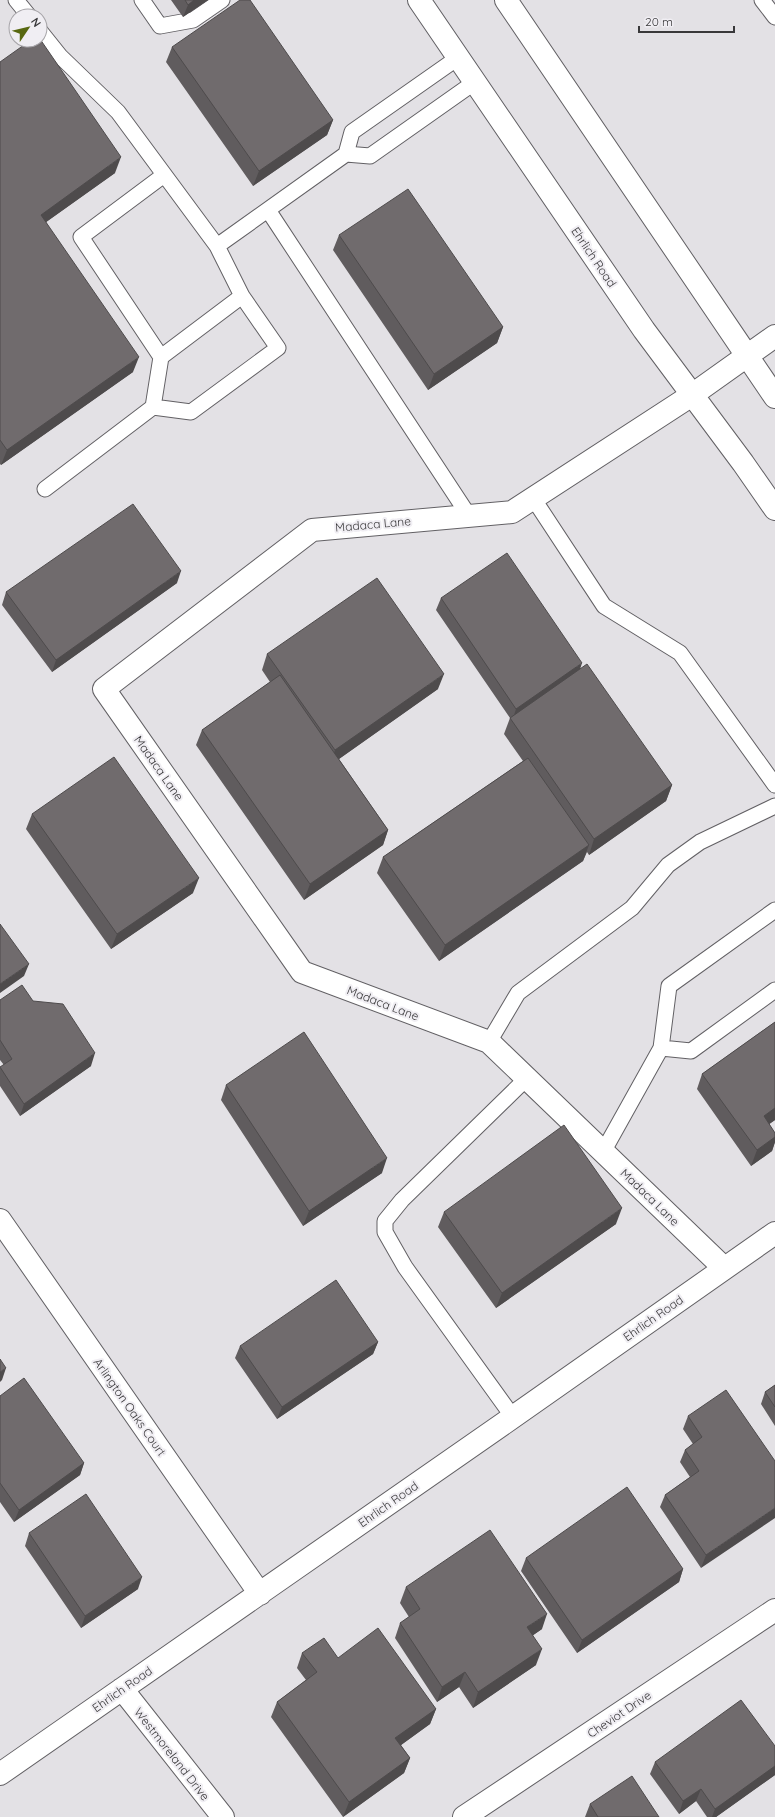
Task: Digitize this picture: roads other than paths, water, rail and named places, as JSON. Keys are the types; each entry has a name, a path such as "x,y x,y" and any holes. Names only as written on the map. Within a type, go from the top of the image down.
{"street":[{"name":"Ehrlich Road","path":"419,0 644,330 775,509"},
{"path":"506,0 775,397"},
{"name":"Madaca Lane","path":"724,1268 489,1042 302,972 104,689 312,530 512,512 692,395 775,336"},
{"name":"Arlington Oaks Court","path":"0,1220 260,1594"},
{"name":"Ehrlich Road","path":"0,1774 260,1594 775,1233"},
{"name":"Cheviot Drive","path":"464,1817 775,1610"},
{"name":"Westmoreland Drive","path":"122,1689 223,1817"}],"lane":[{"path":"142,0 160,26 193,20 222,0"},
{"path":"762,0 775,17"},
{"path":"48,41 60,56 118,112 217,246 242,296 278,348 190,412 153,407"},
{"path":"217,246 346,154 352,132 459,57"},
{"path":"346,154 370,156 475,82"},
{"path":"45,489 153,407 161,357 81,237 164,175"},
{"path":"268,210 469,516"},
{"path":"161,357 242,296"},
{"path":"533,498 604,606 680,653 775,785"},
{"path":"489,1042 518,993 632,908 668,865 700,842 775,806"},
{"path":"604,1152 661,1048 669,986 775,910"},
{"path":"661,1048 691,1051 775,990"},
{"path":"513,1417 406,1267 385,1232 385,1221 397,1205 526,1078"}]}
